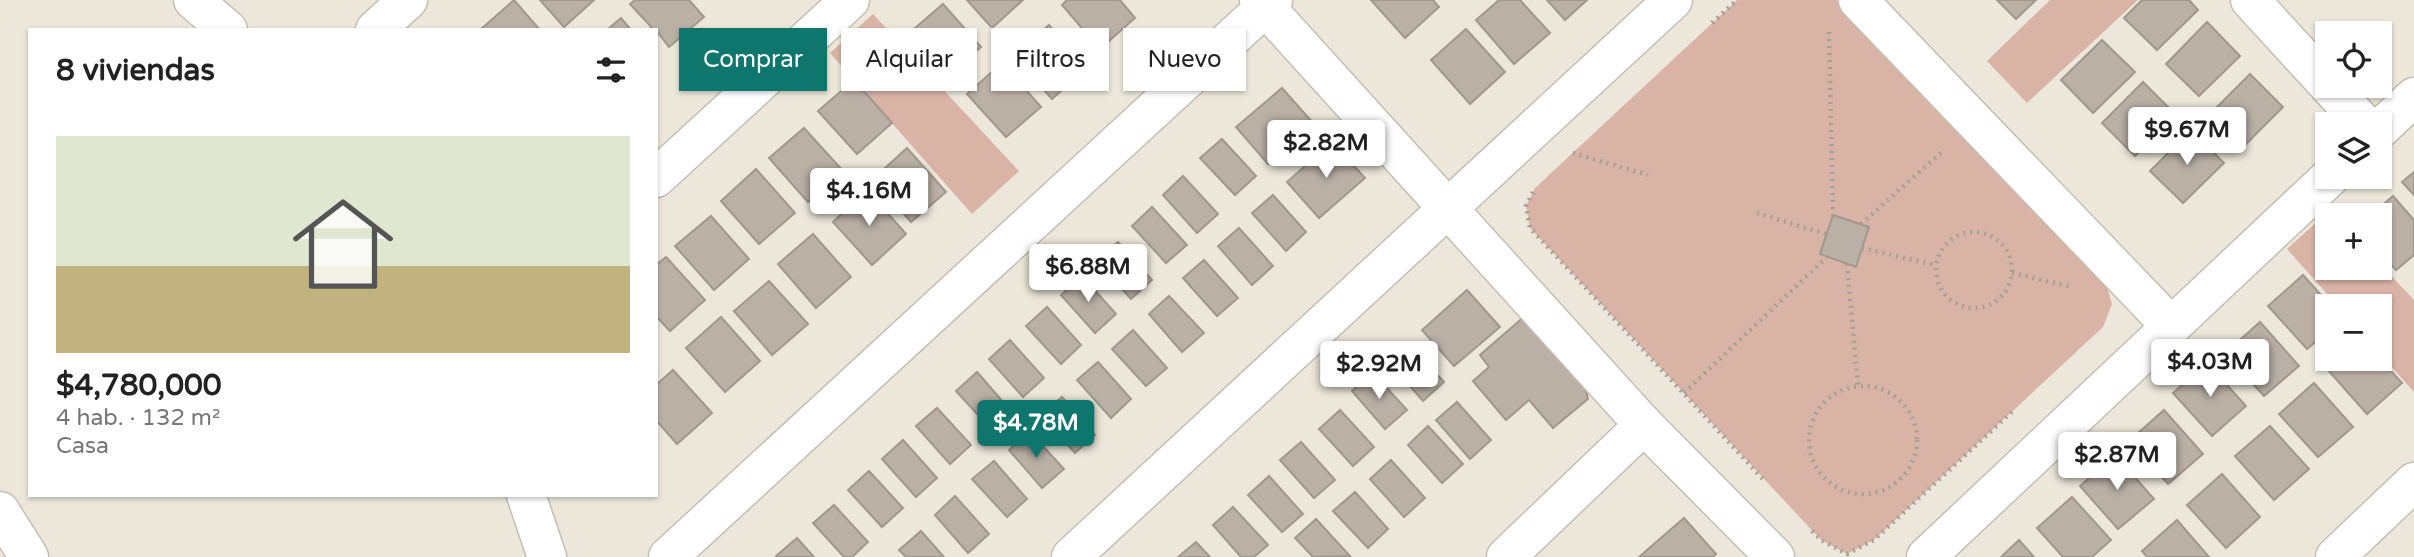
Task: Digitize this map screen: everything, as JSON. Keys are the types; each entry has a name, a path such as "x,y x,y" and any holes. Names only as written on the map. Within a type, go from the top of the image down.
{"street":[{"path":"193,0 226,28"},
{"path":"377,28 408,0"},
{"path":"658,176 850,0"},
{"path":"1071,557 1674,0"},
{"path":"1858,0 2171,326"},
{"path":"2250,0 2315,71"},
{"path":"668,557 1266,2 1644,425 1774,557"},
{"path":"2392,118 2414,97"},
{"path":"2340,98 2353,112"},
{"path":"1926,557 2317,189"},
{"path":"1506,557 1644,425"},
{"path":"2335,557 2414,482"},
{"path":"527,497 547,557"},
{"path":"0,511 29,557"}],"path":[{"path":"1829,27 1833,215"},
{"path":"1861,223 1952,142"},
{"path":"1573,153 1647,175"},
{"path":"1757,213 1826,234"},
{"path":"1530,228 1766,482"},
{"path":"1977,232 1989,234 2002,243 2011,260 2012,272 2009,287 1998,300 1973,308 1964,307 1949,299 1938,281 1936,265 1938,255 1951,239 1961,233 1977,232"},
{"path":"1863,248 1936,265"},
{"path":"1684,394 1827,257"},
{"path":"1847,264 1858,386"},
{"path":"2012,272 2073,287"},
{"path":"1858,386 1885,391 1903,403 1912,417 1917,438 1915,456 1902,477 1888,487 1869,493 1851,492 1831,482 1814,462 1810,443 1813,422 1825,402 1840,391 1858,386"},
{"path":"1812,530 1821,540 1847,554 1874,540 2024,401"}],"shaded area":[{"path":"1737,0 1837,0 2106,284 2112,304 2103,327 1874,540 1847,554 1821,540 1530,228 1526,206 1535,188"},
{"path":"2050,0 2138,0 2027,103 1987,61"},
{"path":"873,14 886,28 858,28"},
{"path":"841,43 841,65 830,53"},
{"path":"864,91 945,91 1019,171 972,214"},
{"path":"2315,224 2315,280 2392,280 2392,277 2414,300 2414,392 2392,367 2392,294 2327,294 2287,249"}],"building":[{"path":"514,0 538,28 482,28"},
{"path":"540,0 594,0 564,27"},
{"path":"635,0 689,0 704,17 691,28 679,28 679,38 669,47 658,33 658,28 652,28 630,4"},
{"path":"967,0 1023,0 992,28"},
{"path":"1067,0 1120,0 1135,18 1109,41 1109,28 1082,28 1062,5"},
{"path":"1371,0 1433,0 1439,7 1405,38"},
{"path":"1499,0 1520,0 1550,33 1514,64 1476,20"},
{"path":"1547,0 1587,0 1565,20"},
{"path":"1997,0 2036,0 2016,19"},
{"path":"2142,0 2189,0 2198,10 2157,50 2124,18"},
{"path":"943,4 964,28 915,28"},
{"path":"621,18 629,28 609,28"},
{"path":"2207,22 2240,56 2199,96 2166,64"},
{"path":"1466,29 1505,72 1470,104 1431,60"},
{"path":"2102,40 2135,72 2093,113 2061,80"},
{"path":"991,73 991,91 1027,91 1041,107 1006,137 967,94 977,91 977,85"},
{"path":"2250,74 2283,107 2242,148 2209,115"},
{"path":"2143,82 2176,115 2135,156 2102,123"},
{"path":"1282,88 1314,124 1268,164 1236,127"},
{"path":"841,91 864,91 892,123 857,154 818,111"},
{"path":"1045,91 1061,91 1052,99"},
{"path":"804,128 843,171 808,202 769,158"},
{"path":"2191,130 2224,163 2183,203 2150,171"},
{"path":"1222,139 1256,176 1235,195 1200,158"},
{"path":"1332,142 1365,178 1319,218 1287,182"},
{"path":"907,148 946,192 911,222 873,179"},
{"path":"756,169 795,213 759,244 721,201"},
{"path":"2414,172 2414,195 2402,182"},
{"path":"1183,176 1218,214 1197,233 1163,195"},
{"path":"867,190 906,234 872,265 833,222"},
{"path":"1273,195 1306,232 1286,251 1252,213"},
{"path":"2393,196 2414,220 2414,255 2396,270 2392,266 2392,203 2385,203"},
{"path":"1152,207 1187,245 1166,263 1132,226"},
{"path":"1833,215 1869,227 1856,267 1820,254"},
{"path":"711,216 749,259 714,290 675,246"},
{"path":"1239,228 1273,266 1252,285 1218,246"},
{"path":"813,234 851,277 816,308 778,264"},
{"path":"1118,242 1152,280 1131,299 1097,261"},
{"path":"666,257 705,300 670,331 658,318 658,263"},
{"path":"1204,260 1238,298 1217,316 1183,278"},
{"path":"2303,275 2320,294 2315,294 2315,342 2307,349 2268,306"},
{"path":"1082,276 1116,314 1095,333 1061,295"},
{"path":"769,281 808,324 772,355 734,311"},
{"path":"1467,290 1500,327 1454,366 1422,330"},
{"path":"1169,296 1204,333 1182,352 1149,314"},
{"path":"1047,307 1081,345 1061,364 1026,326"},
{"path":"1526,315 1583,379 1588,399 1553,428 1529,400 1506,420 1473,381 1489,367 1480,355"},
{"path":"721,317 760,361 725,392 686,348"},
{"path":"2260,322 2299,366 2264,396 2225,353"},
{"path":"1133,330 1167,368 1146,386 1112,349"},
{"path":"1010,340 1044,378 1023,397 989,359"},
{"path":"1409,344 1444,382 1423,401 1389,362"},
{"path":"1098,362 1131,399 1111,418 1077,380"},
{"path":"2207,363 2246,406 2212,436 2173,393"},
{"path":"673,370 712,413 677,444 658,422 658,383"},
{"path":"2329,371 2391,371 2402,383 2367,414"},
{"path":"977,372 1011,411 991,429 956,391"},
{"path":"1372,372 1407,410 1385,429 1352,391"},
{"path":"2314,383 2353,427 2318,457 2279,414"},
{"path":"1062,397 1095,435 1075,453 1040,415"},
{"path":"1457,402 1491,440 1470,459 1436,420"},
{"path":"937,408 971,445 950,464 916,426"},
{"path":"1340,410 1374,447 1353,466 1319,429"},
{"path":"2164,410 2203,454 2168,484 2129,441"},
{"path":"1428,426 1463,464 1442,483 1408,445"},
{"path":"2270,426 2309,469 2274,500 2235,456"},
{"path":"1029,431 1064,469 1042,488 1009,450"},
{"path":"903,440 937,478 916,497 882,459"},
{"path":"1301,442 1335,480 1314,498 1280,460"},
{"path":"2115,455 2154,499 2118,529 2080,486"},
{"path":"1391,460 1425,498 1404,517 1370,479"},
{"path":"994,461 1027,499 1007,517 972,479"},
{"path":"869,471 903,508 882,527 848,490"},
{"path":"2222,474 2260,517 2226,548 2187,505"},
{"path":"1269,476 1303,514 1282,532 1248,495"},
{"path":"1355,492 1388,529 1368,548 1333,511"},
{"path":"955,496 989,534 968,553 935,515"},
{"path":"2072,497 2111,540 2092,557 2063,557 2037,528"},
{"path":"834,505 868,542 852,557 844,557 813,523"},
{"path":"1233,507 1268,545 1254,557 1241,557 1213,525"},
{"path":"1684,518 1716,554 1713,557 1639,557"},
{"path":"1316,519 1350,556 1313,557 1295,538"},
{"path":"2177,520 2209,557 2147,557 2142,551"},
{"path":"921,531 944,557 906,557 899,550"},
{"path":"797,538 814,557 776,556"},
{"path":"2019,540 2034,557 2001,557"},
{"path":"1196,542 1210,557 1178,557"}]}
